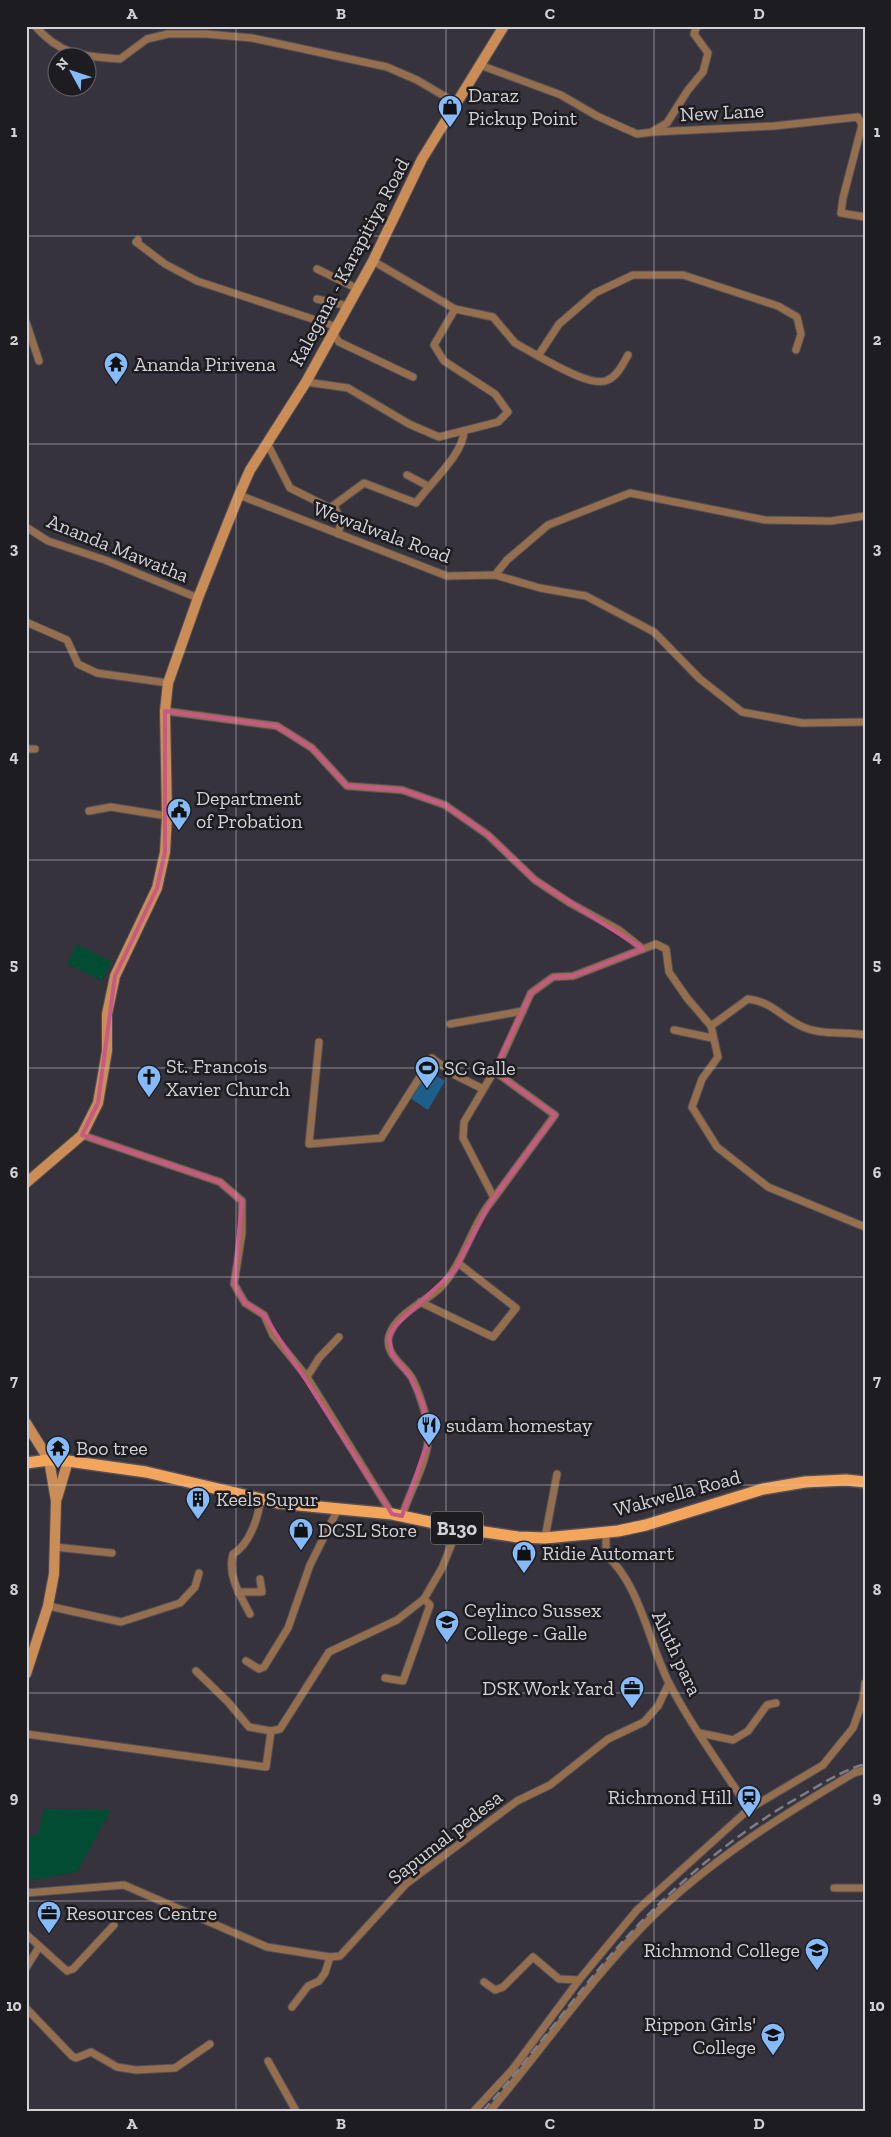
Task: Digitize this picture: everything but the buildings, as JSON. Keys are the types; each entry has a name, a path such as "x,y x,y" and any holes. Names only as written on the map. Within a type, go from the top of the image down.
{"main road":[{"name":"Kalegana - Karapitiya Road","path":"26,1183 82,1135 98,1103 108,1051 108,1014 115,976 157,888 165,852 167,816 165,711 168,683 198,598 239,495 250,470 306,382 358,289 422,159 504,26"},
{"path":"26,1423 49,1460 56,1501 55,1547 48,1606 26,1674"},
{"name":"Wakwella Road","path":"26,1463 49,1460 68,1461 146,1472 260,1500 397,1515 458,1528 518,1537 545,1538 606,1532 646,1525 763,1489 806,1482 846,1480 865,1482"},
{"path":"56,1501 68,1461"}],"street":[{"path":"35,26 49,42 80,56 120,59 147,39 168,34 206,34 252,38 387,67 417,80 456,104"},
{"path":"653,132 667,123 702,72 708,53 694,34 697,26"},
{"name":"New Lane","path":"480,65 561,95 596,116 637,134 774,126 858,117 862,125 842,198 842,213 865,217"},
{"path":"138,240 136,242 165,264 197,281 335,330 339,342 413,377"},
{"path":"373,261 455,309 493,317 515,343 593,382 608,381 621,368 628,355"},
{"path":"317,269 358,289"},
{"path":"538,356 560,324 595,293 633,275 682,275 778,306 797,317 800,334 796,350"},
{"path":"317,299 348,306"},
{"path":"306,382 348,388 409,424 439,437 498,422 508,412 495,394 444,361 434,345 455,309"},
{"path":"26,322 39,362"},
{"path":"267,443 290,488 330,508 364,483 416,503 428,486 452,460 464,439 464,431"},
{"path":"407,475 428,486"},
{"path":"495,575 507,560 548,524 630,493 765,520 831,521 865,516"},
{"name":"Wewalwala Road","path":"239,495 447,576 495,575 540,588 586,596 654,632 700,678 742,712 802,723 865,722"},
{"path":"334,505 341,522 338,534"},
{"name":"Ananda Mawatha","path":"26,527 48,541 105,560 198,598"},
{"path":"26,622 66,640 78,664 97,673 168,683"},
{"path":"165,711 277,726 312,748 347,786 402,790 446,805 488,835 535,880 570,903 619,930 643,950"},
{"path":"26,749 35,749"},
{"path":"89,811 111,807 167,816"},
{"path":"494,1198 463,1138 464,1122 494,1071 531,993 553,977 573,976 656,944 666,949 669,972 687,998 711,1026 712,1038 718,1057 702,1079 692,1107 717,1147 768,1187 865,1227"},
{"path":"711,1026 748,998 771,1005 799,1026 820,1032 865,1035"},
{"path":"450,1024 523,1010"},
{"path":"674,1030 712,1038"},
{"path":"319,1042 309,1144 381,1138 432,1058 455,1075 483,1089"},
{"path":"397,1515 428,1440 423,1405 411,1378 392,1354 389,1337 396,1325 420,1302 440,1288 458,1263 472,1233 494,1198 555,1115 494,1071"},
{"path":"82,1135 220,1182 242,1201 242,1233 234,1284 245,1303 264,1315 273,1335 307,1378 397,1515"},
{"path":"420,1302 493,1337 516,1308 458,1263"},
{"path":"307,1378 319,1358 339,1337"},
{"path":"545,1538 557,1474"},
{"path":"250,1614 238,1592 230,1565 233,1554 241,1549 256,1519 260,1500"},
{"path":"246,1661 259,1670 264,1667 288,1628 310,1565 338,1509"},
{"path":"196,1671 228,1702 250,1727 271,1731 280,1729 287,1721 329,1652 397,1620 424,1599 442,1568 458,1528"},
{"name":"Aluth para","path":"606,1532 606,1555 615,1562 634,1597 669,1683 749,1809"},
{"path":"55,1547 112,1553"},
{"path":"48,1606 121,1622 180,1603 195,1587 199,1573"},
{"path":"238,1592 262,1592 260,1579"},
{"path":"385,1678 403,1681 430,1605 424,1599"},
{"name":"Sapumal pedesa","path":"330,1957 340,1956 406,1884 516,1801 550,1785 608,1739 644,1722 658,1706 669,1683"},
{"path":"474,2111 512,2070 579,1980 637,1910 749,1809 823,1765 853,1728 863,1700 865,1683"},
{"path":"700,1733 733,1740 748,1731 767,1705 776,1703"},
{"path":"26,1734 266,1767 271,1731"},
{"path":"490,2111 596,1979 649,1921 714,1863 788,1812 854,1773 865,1770"},
{"path":"26,1893 124,1885 267,1947 330,1957 325,1973 319,1981 308,1986 292,2007"},
{"path":"834,1888 865,1888"},
{"path":"26,1934 67,1971 74,1968 114,1925"},
{"path":"26,1968 39,1947"},
{"path":"484,1982 495,1990 504,1987 533,1957 559,1979 579,1980"},
{"path":"26,2008 72,2056 76,2058 91,2052 117,2067 136,2070 175,2068 210,2044"},
{"path":"268,2061 296,2111"}],"highlighted area":[{"path":"165,711 277,726 312,748 347,786 402,790 445,805 488,835 535,880 643,949 573,976 553,977 531,993 494,1071 555,1115 490,1203 455,1270 396,1325 389,1337 392,1354 411,1378 423,1405 428,1441 402,1516 392,1514 264,1315 245,1303 234,1284 242,1201 220,1182 82,1135 98,1103 115,976 157,888 165,852"}],"green space":[{"path":"77,944 112,962 102,981 67,964"},
{"path":"44,1809 111,1810 77,1872 26,1881 26,1854 29,1837 38,1834"}],"water":[{"name":"SC Galle","path":"426,1070 445,1081 428,1110 410,1098"}],"railway":[{"path":"483,2111 603,1964 646,1917 680,1884 735,1839 774,1812 838,1775 865,1764"}],"place":[{"name":"Daraz Pickup Point","path":"450,128"},
{"name":"Ananda Pirivena","path":"116,385"},
{"name":"Department of Probation","path":"179,831"},
{"name":"SC Galle","path":"427,1089"},
{"name":"St. Francois Xavier Church","path":"149,1098"},
{"name":"sudam homestay","path":"429,1446"},
{"name":"Boo tree","path":"58,1469"},
{"name":"Keels Supur","path":"198,1520"},
{"name":"DCSL Store","path":"301,1551"},
{"name":"Ridie Automart","path":"524,1574"},
{"name":"Ceylinco Sussex College - Galle","path":"447,1643"},
{"name":"DSK Work Yard","path":"632,1709"},
{"name":"Richmond Hill","path":"749,1818"},
{"name":"Resources Centre","path":"49,1934"},
{"name":"Richmond College","path":"817,1971"},
{"name":"Rippon Girls' College","path":"773,2056"}]}
